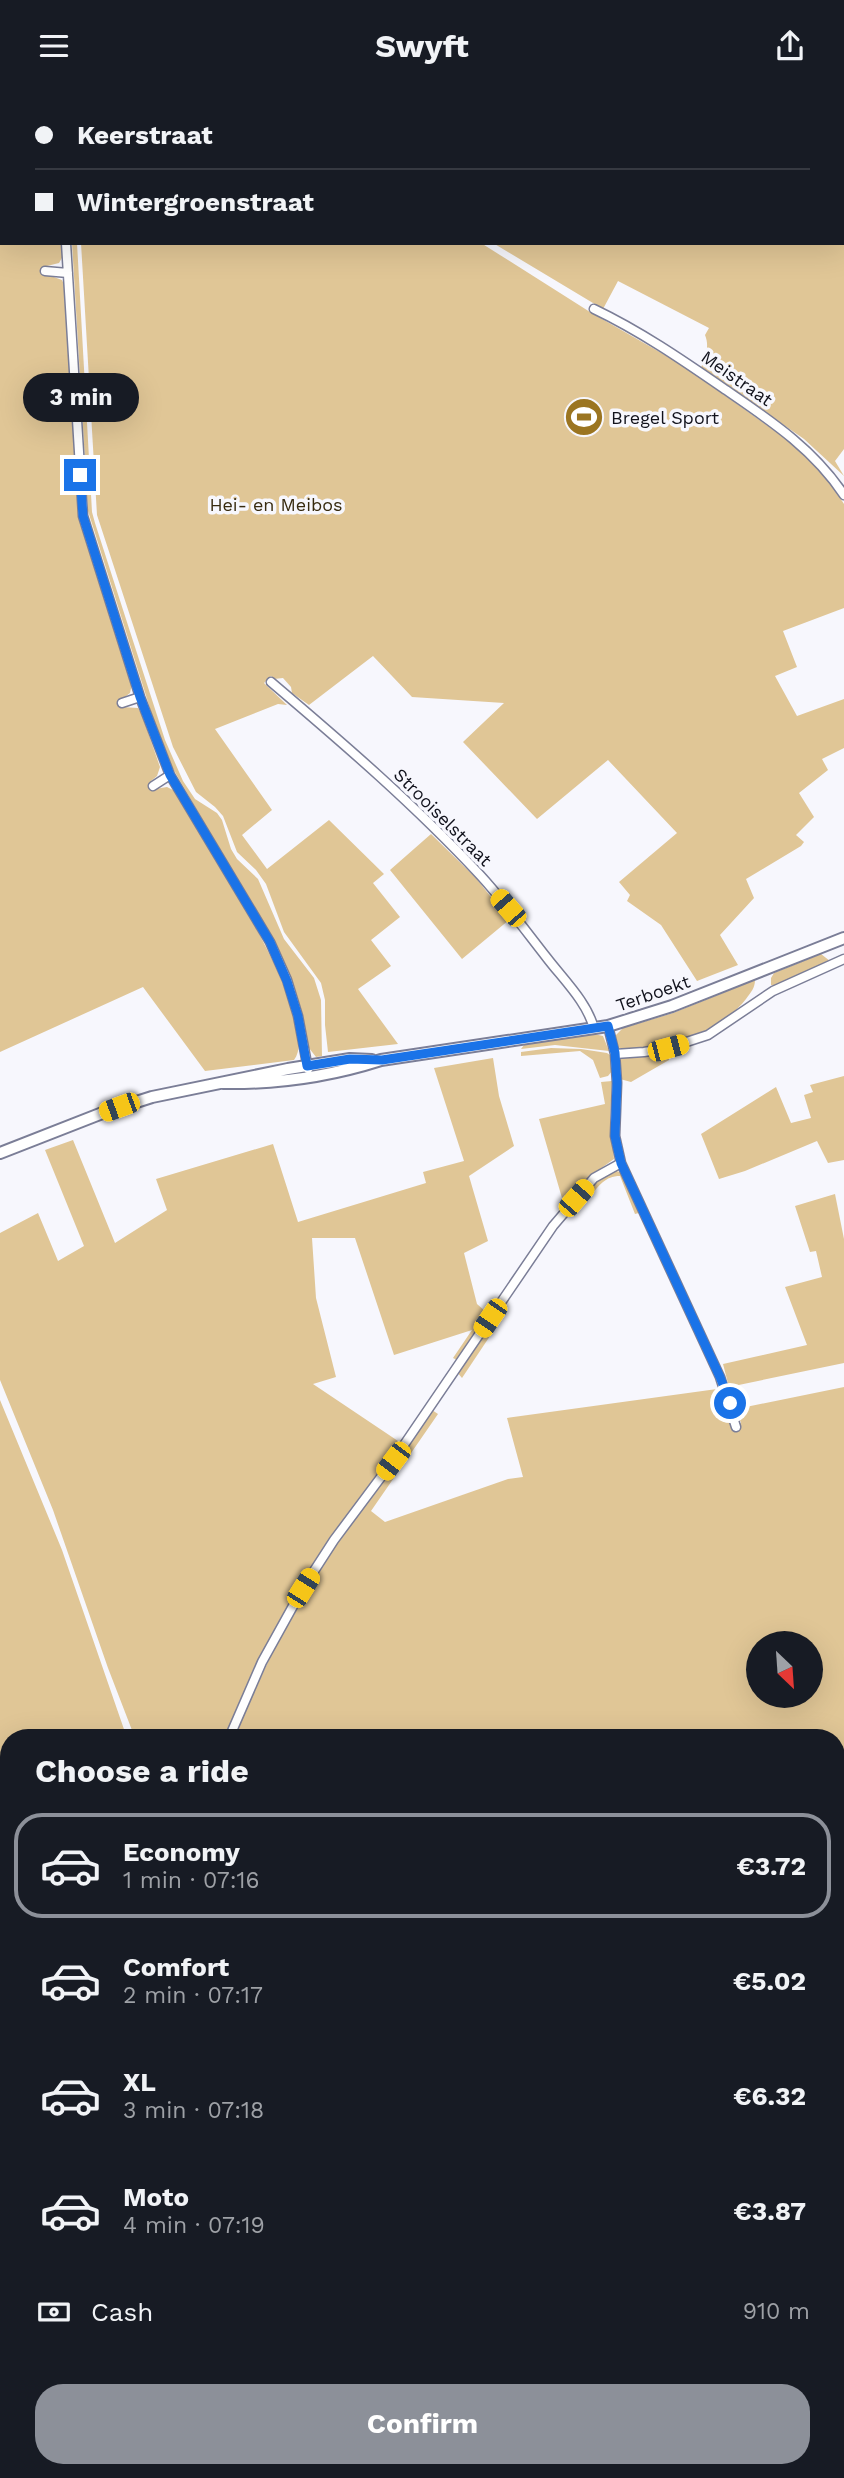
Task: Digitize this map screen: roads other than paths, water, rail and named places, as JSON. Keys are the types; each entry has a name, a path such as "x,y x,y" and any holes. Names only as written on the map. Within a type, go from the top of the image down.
{"main road":[{"name":"Terboekt","path":"0,1153 132,1102 223,1083 248,1075 308,1071 350,1059 382,1060 608,1026 672,1006 844,938"}],"street":[{"path":"66,245 83,516 140,697 170,775 270,942 298,1016 308,1071"},
{"path":"46,271 68,273"},
{"name":"Meistraat","path":"594,309 650,338 787,432 831,475 844,495"},
{"name":"Strooiselstraat","path":"271,682 363,760 480,875 574,993 590,1015 594,1029"},
{"path":"122,703 140,697"},
{"path":"153,786 170,775"},
{"path":"615,1053 668,1048 708,1035 773,991 844,959"},
{"path":"608,1026 615,1053 615,1136 621,1163 720,1377 736,1427"},
{"path":"233,1729 262,1662 303,1588 334,1540 393,1461 554,1226 594,1178 621,1163"}],"place":[{"name":"Bregel Sport","path":"584,417"}],"park label":[{"name":"Hei- en Meibos","path":"276,504"}]}
